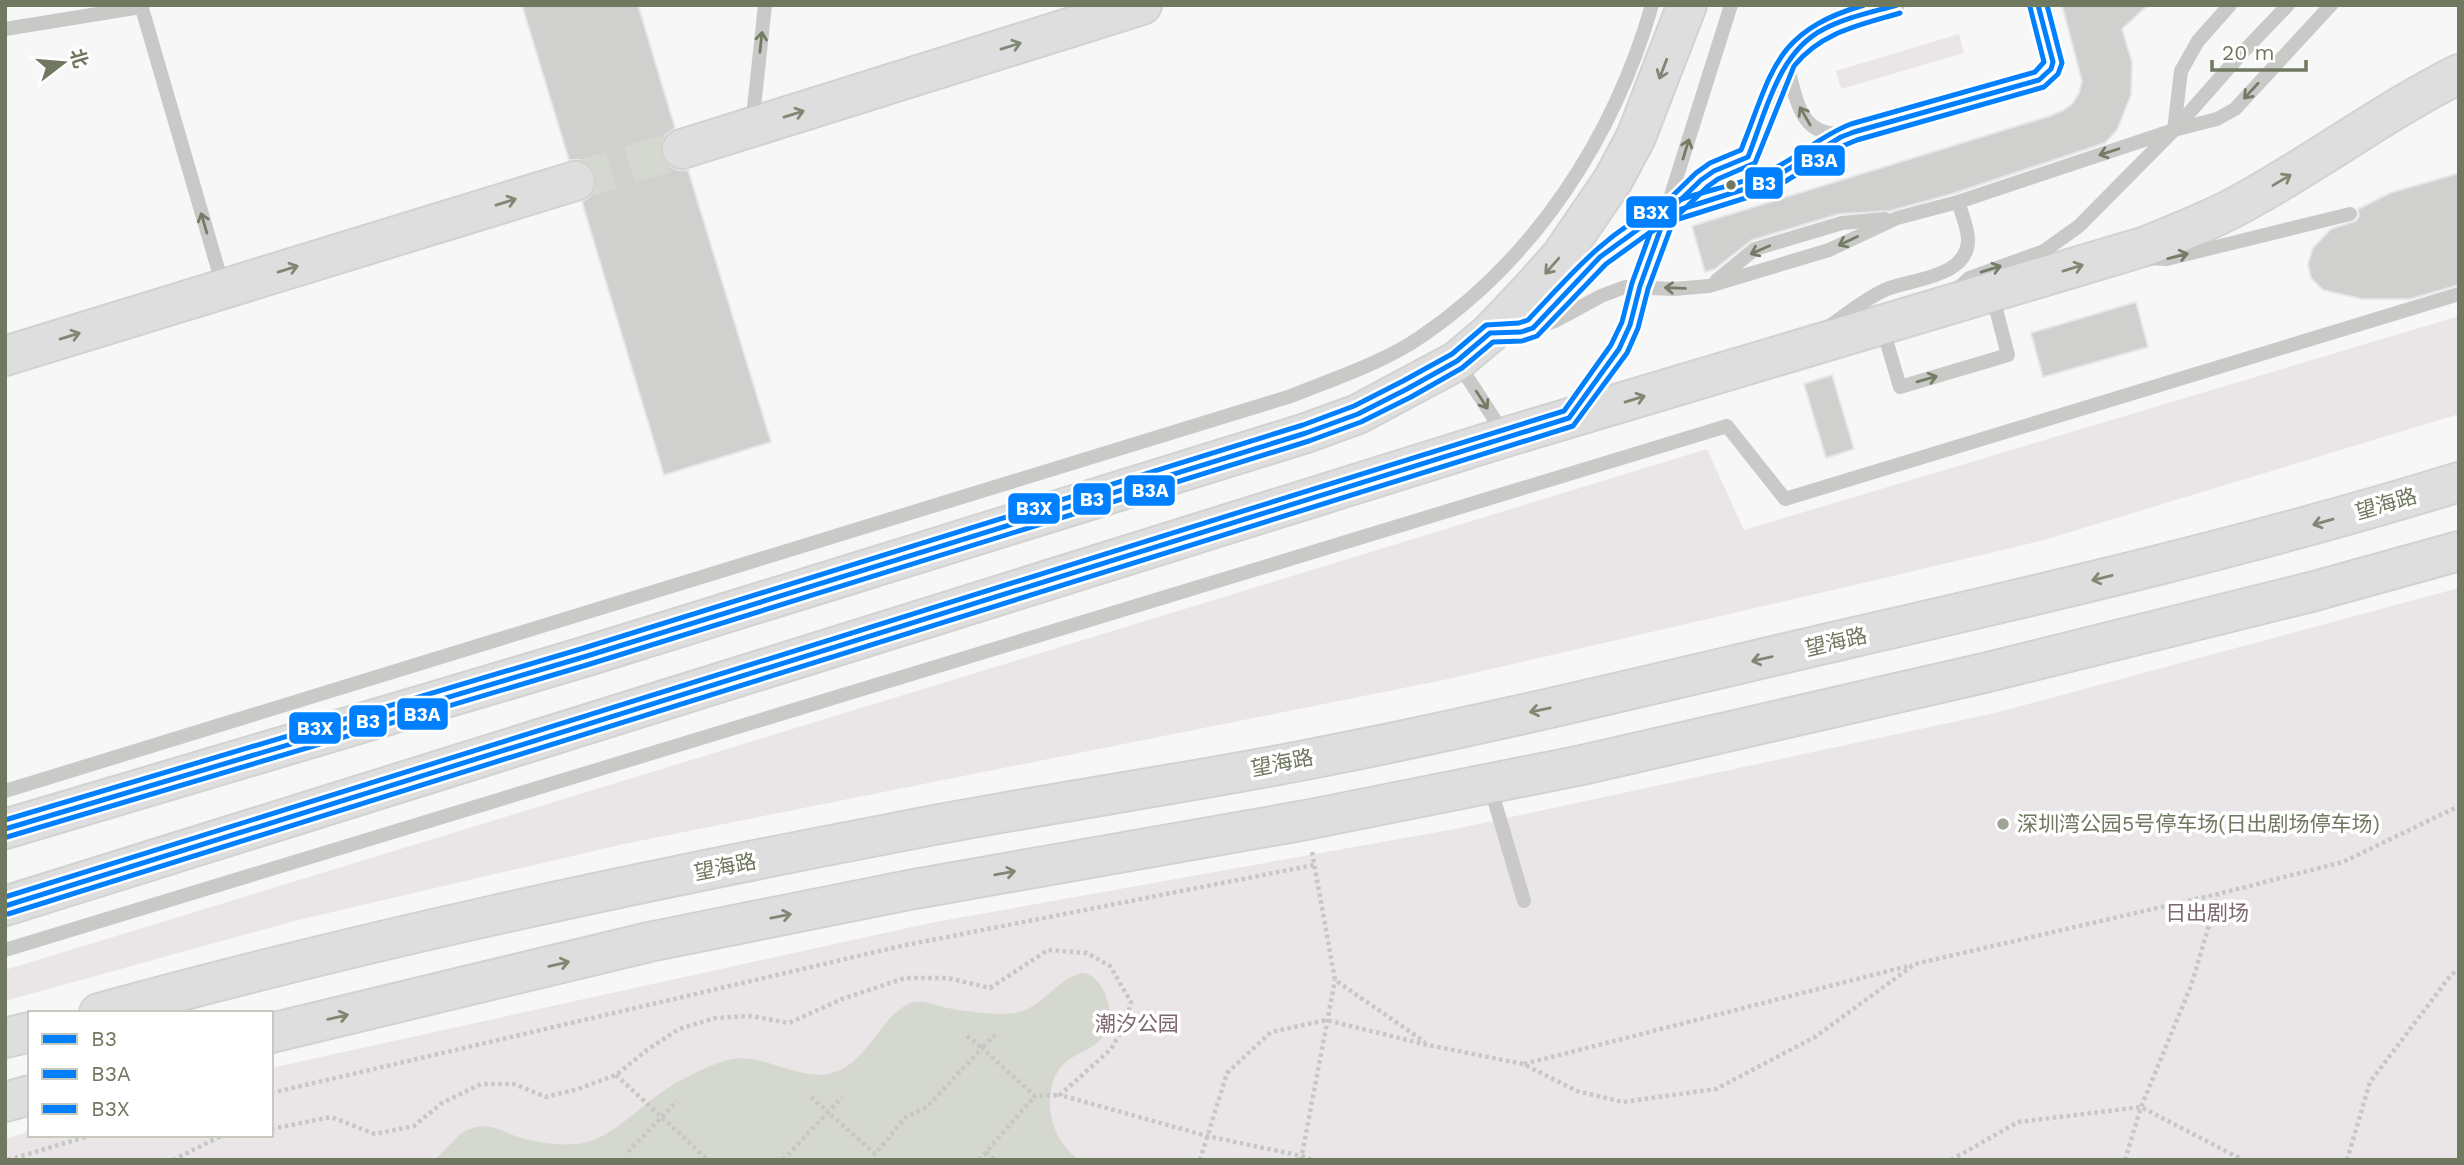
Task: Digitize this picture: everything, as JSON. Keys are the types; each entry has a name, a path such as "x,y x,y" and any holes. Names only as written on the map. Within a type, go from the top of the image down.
{"main road":[{"path":"682,149 1142,5"},
{"path":"5,829 601,652 1306,433 1358,414 1457,361 1490,333 1561,256 1613,180 1636,137 1687,5"},
{"path":"5,906 1508,436 2146,246 2192,228 2251,199 2403,104 2459,74"},
{"path":"5,356 575,181"},
{"name":"望海路","path":"107,1011 342,951 620,888 897,832 1302,760 1573,703 2071,586 2286,532 2459,482"},
{"path":"273,1033 649,942 909,890 1306,820 1596,762 1997,670 2311,592 2459,551"},
{"path":"5,1038 28,1032"},
{"path":"5,1102 28,1096"}],"lane":[{"path":"752,127 765,5"},
{"path":"5,791 1291,396 1362,367 1421,337 1483,288 1531,239 1570,187 1601,132 1643,34 1652,5"},
{"path":"1569,418 1619,349 1630,325 1640,286 1666,214 1731,5"},
{"path":"1666,214 1701,180 1714,171 1748,157 1786,62 1801,43 1822,29 1898,5"},
{"path":"1786,62 1798,104 1812,128 1823,134 1854,132 2039,80 2047,75 2053,62 2038,5"},
{"path":"2174,130 2180,71 2198,41 2230,5"},
{"path":"1937,308 1969,278 2044,251 2063,240 2174,130 2288,5"},
{"path":"1709,286 1755,249 1842,223 1897,218 1958,202 2217,118 2235,109 2331,5"},
{"path":"5,29 141,6 224,289"},
{"path":"1533,328 1600,257 1625,237 1666,214 1767,182 1854,132"},
{"path":"1791,352 1873,296 1941,274 1957,264 1968,242 1958,202"},
{"path":"2111,256 2168,259 2350,214"},
{"path":"1490,333 1521,332 1555,321 1625,287 1674,289 1709,286 1829,250 1897,218"},
{"path":"1882,325 1899,387 2008,355 1991,292"},
{"path":"5,950 1727,426 1785,499 2459,293"},
{"path":"1457,361 1508,436"},
{"path":"1490,784 1524,901"}],"path":[{"path":"1523,1064 1915,964 2218,894 2343,862 2459,806"},
{"path":"1301,1158 1335,980 1306,820"},
{"path":"273,1093 901,946 1314,865"},
{"path":"2125,1160 2141,1107 2191,986 2218,894"},
{"path":"273,1129 331,1117 375,1133 414,1126 442,1103 481,1084 513,1084 546,1097 616,1075 679,1029 715,1018 751,1016 789,1023 842,999 905,978 948,978 990,988 1048,950 1087,953 1110,966 1130,1002 1125,1025 1111,1049 1060,1095"},
{"path":"1200,1160 1227,1073 1271,1032 1326,1020 1428,1045 1523,1064 1577,1090 1623,1102 1716,1089 1815,1037 1915,964"},
{"path":"2347,1160 2370,1082 2451,975 2459,969"},
{"path":"1335,980 1428,1045"},
{"path":"811,1097 875,1154 906,1117 927,1107 995,1035"},
{"path":"967,1036 1035,1096 1060,1095 1207,1136 1312,1160"},
{"path":"616,1075 708,1160"},
{"path":"979,1160 1035,1096"},
{"path":"783,1160 842,1097"},
{"path":"628,1152 677,1101"},
{"path":"1951,1160 2018,1122 2141,1107 2243,1160"},
{"path":"8,1160 85,1137"},
{"path":"173,1160 219,1137"},
{"path":"986,1152 995,1160"}],"green space":[{"path":"1959,34 1964,53 1841,89 1836,71"},
{"path":"2459,316 2459,414 2044,540 1448,679 624,844 298,920 5,1001 5,970 1707,449 1744,530"},
{"name":"日出剧场","path":"2459,588 2459,1160 5,1160 5,1139 28,1132 28,1137 273,1137 273,1068 930,923 1455,829 1995,713"}],"shaded area":[{"name":"潮汐公园","path":"1082,973 1095,978 1104,990 1110,1013 1109,1025 1098,1042 1065,1063 1058,1071 1050,1092 1053,1125 1066,1148 1079,1160 434,1160 461,1134 481,1126 546,1143 575,1144 594,1140 614,1129 674,1084 698,1071 737,1058 763,1061 802,1073 828,1074 854,1061 890,1018 911,1003 924,1002 981,1013 1015,1013 1034,1005 1064,981"}],"building":[{"path":"522,5 638,5 675,128 666,135 661,145 661,155 668,165 678,170 688,170 771,442 664,475 582,202 596,187 596,175 589,165 581,160 569,160"},
{"path":"2062,5 2148,5 2122,29 2132,62 2131,95 2117,130 2105,143 1955,193 1890,211 1839,214 1752,240 1715,269 1705,272 1692,226 2064,110 2073,103 2082,81"},
{"path":"2459,173 2459,285 2410,299 2362,299 2323,290 2311,278 2308,264 2313,248 2331,229 2356,221 2359,216 2358,209 2390,193"},
{"path":"2136,302 2148,347 2043,377 2031,333"},
{"path":"1832,375 1854,449 1826,458 1804,384"}],"tunnel":[{"path":"575,181 682,149"}],"transit line":[{"name":"B3X","path":"5,897 1564,411 1611,345 1622,322 1632,283 1659,209 1696,173 1710,163 1741,150 1770,77 1780,58 1794,42 1811,28 1864,5"},
{"name":"B3","path":"5,906 1569,418 1619,349 1630,325 1640,286 1666,214 1701,180 1714,171 1748,157 1784,68 1808,39 1842,21 1897,5"},
{"name":"B3","path":"5,829 587,656 1306,433 1358,414 1457,361 1490,333 1521,332 1533,328 1600,257 1644,225 1666,214 1767,182 1841,137 1854,132 2039,80 2051,69 2053,62 2038,5"},
{"name":"B3A","path":"7,837 590,664 1309,441 1361,422 1462,368 1493,342 1522,341 1537,336 1606,264 1669,222 1771,190 1857,140 2044,87 2058,74 2062,63 2047,5"},
{"name":"B3X","path":"5,820 584,648 1303,425 1354,406 1452,354 1486,325 1528,320 1605,242 1641,217 1661,207 1763,174 1851,124 2035,72 2044,62 2030,7"},
{"name":"B3A","path":"8,914 1573,426 1627,353 1638,328 1648,289 1674,219 1718,179 1755,163 1794,66 1805,54 1829,37 1900,13"}],"place":[{"name":"深圳湾公园5号停车场(日出剧场停车场)","path":"2003,824"}]}
